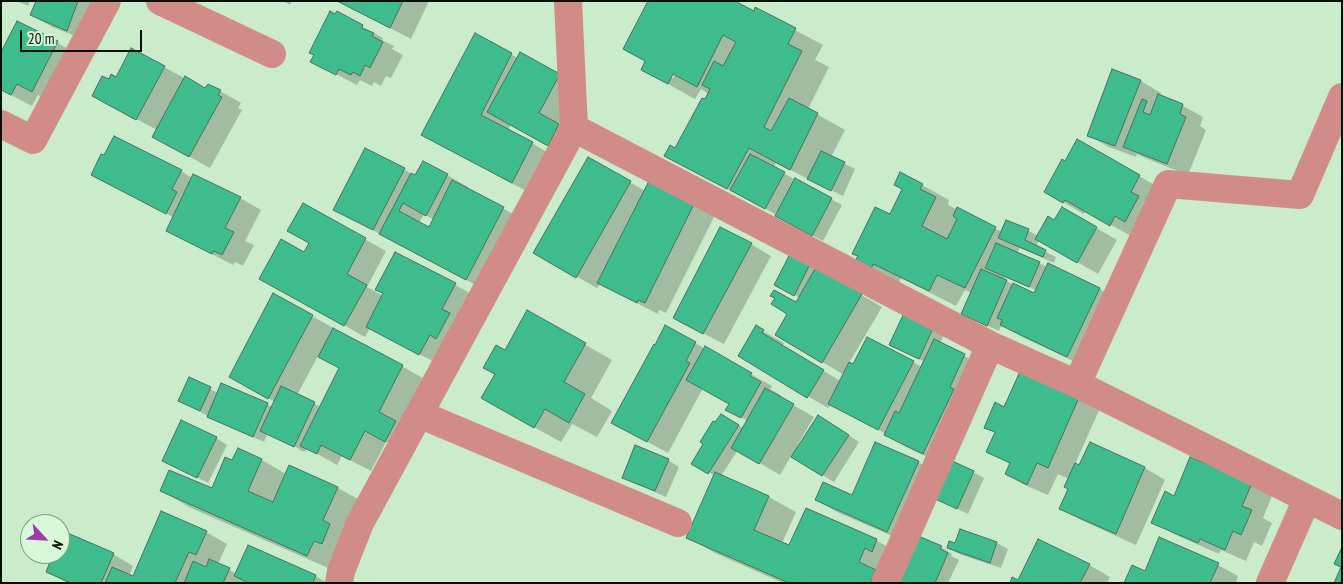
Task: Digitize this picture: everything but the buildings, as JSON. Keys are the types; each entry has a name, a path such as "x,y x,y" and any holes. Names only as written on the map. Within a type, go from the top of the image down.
{"street":[{"path":"1,124 33,140 107,1"},
{"path":"160,1 272,54"},
{"path":"339,583 341,571 360,523 574,128 568,1"},
{"path":"1077,384 1168,184 1300,195 1342,97"},
{"path":"574,128 990,345 1077,384 1342,516"},
{"path":"885,583 990,345"},
{"path":"419,414 678,523"},
{"path":"1270,583 1307,499"}]}
